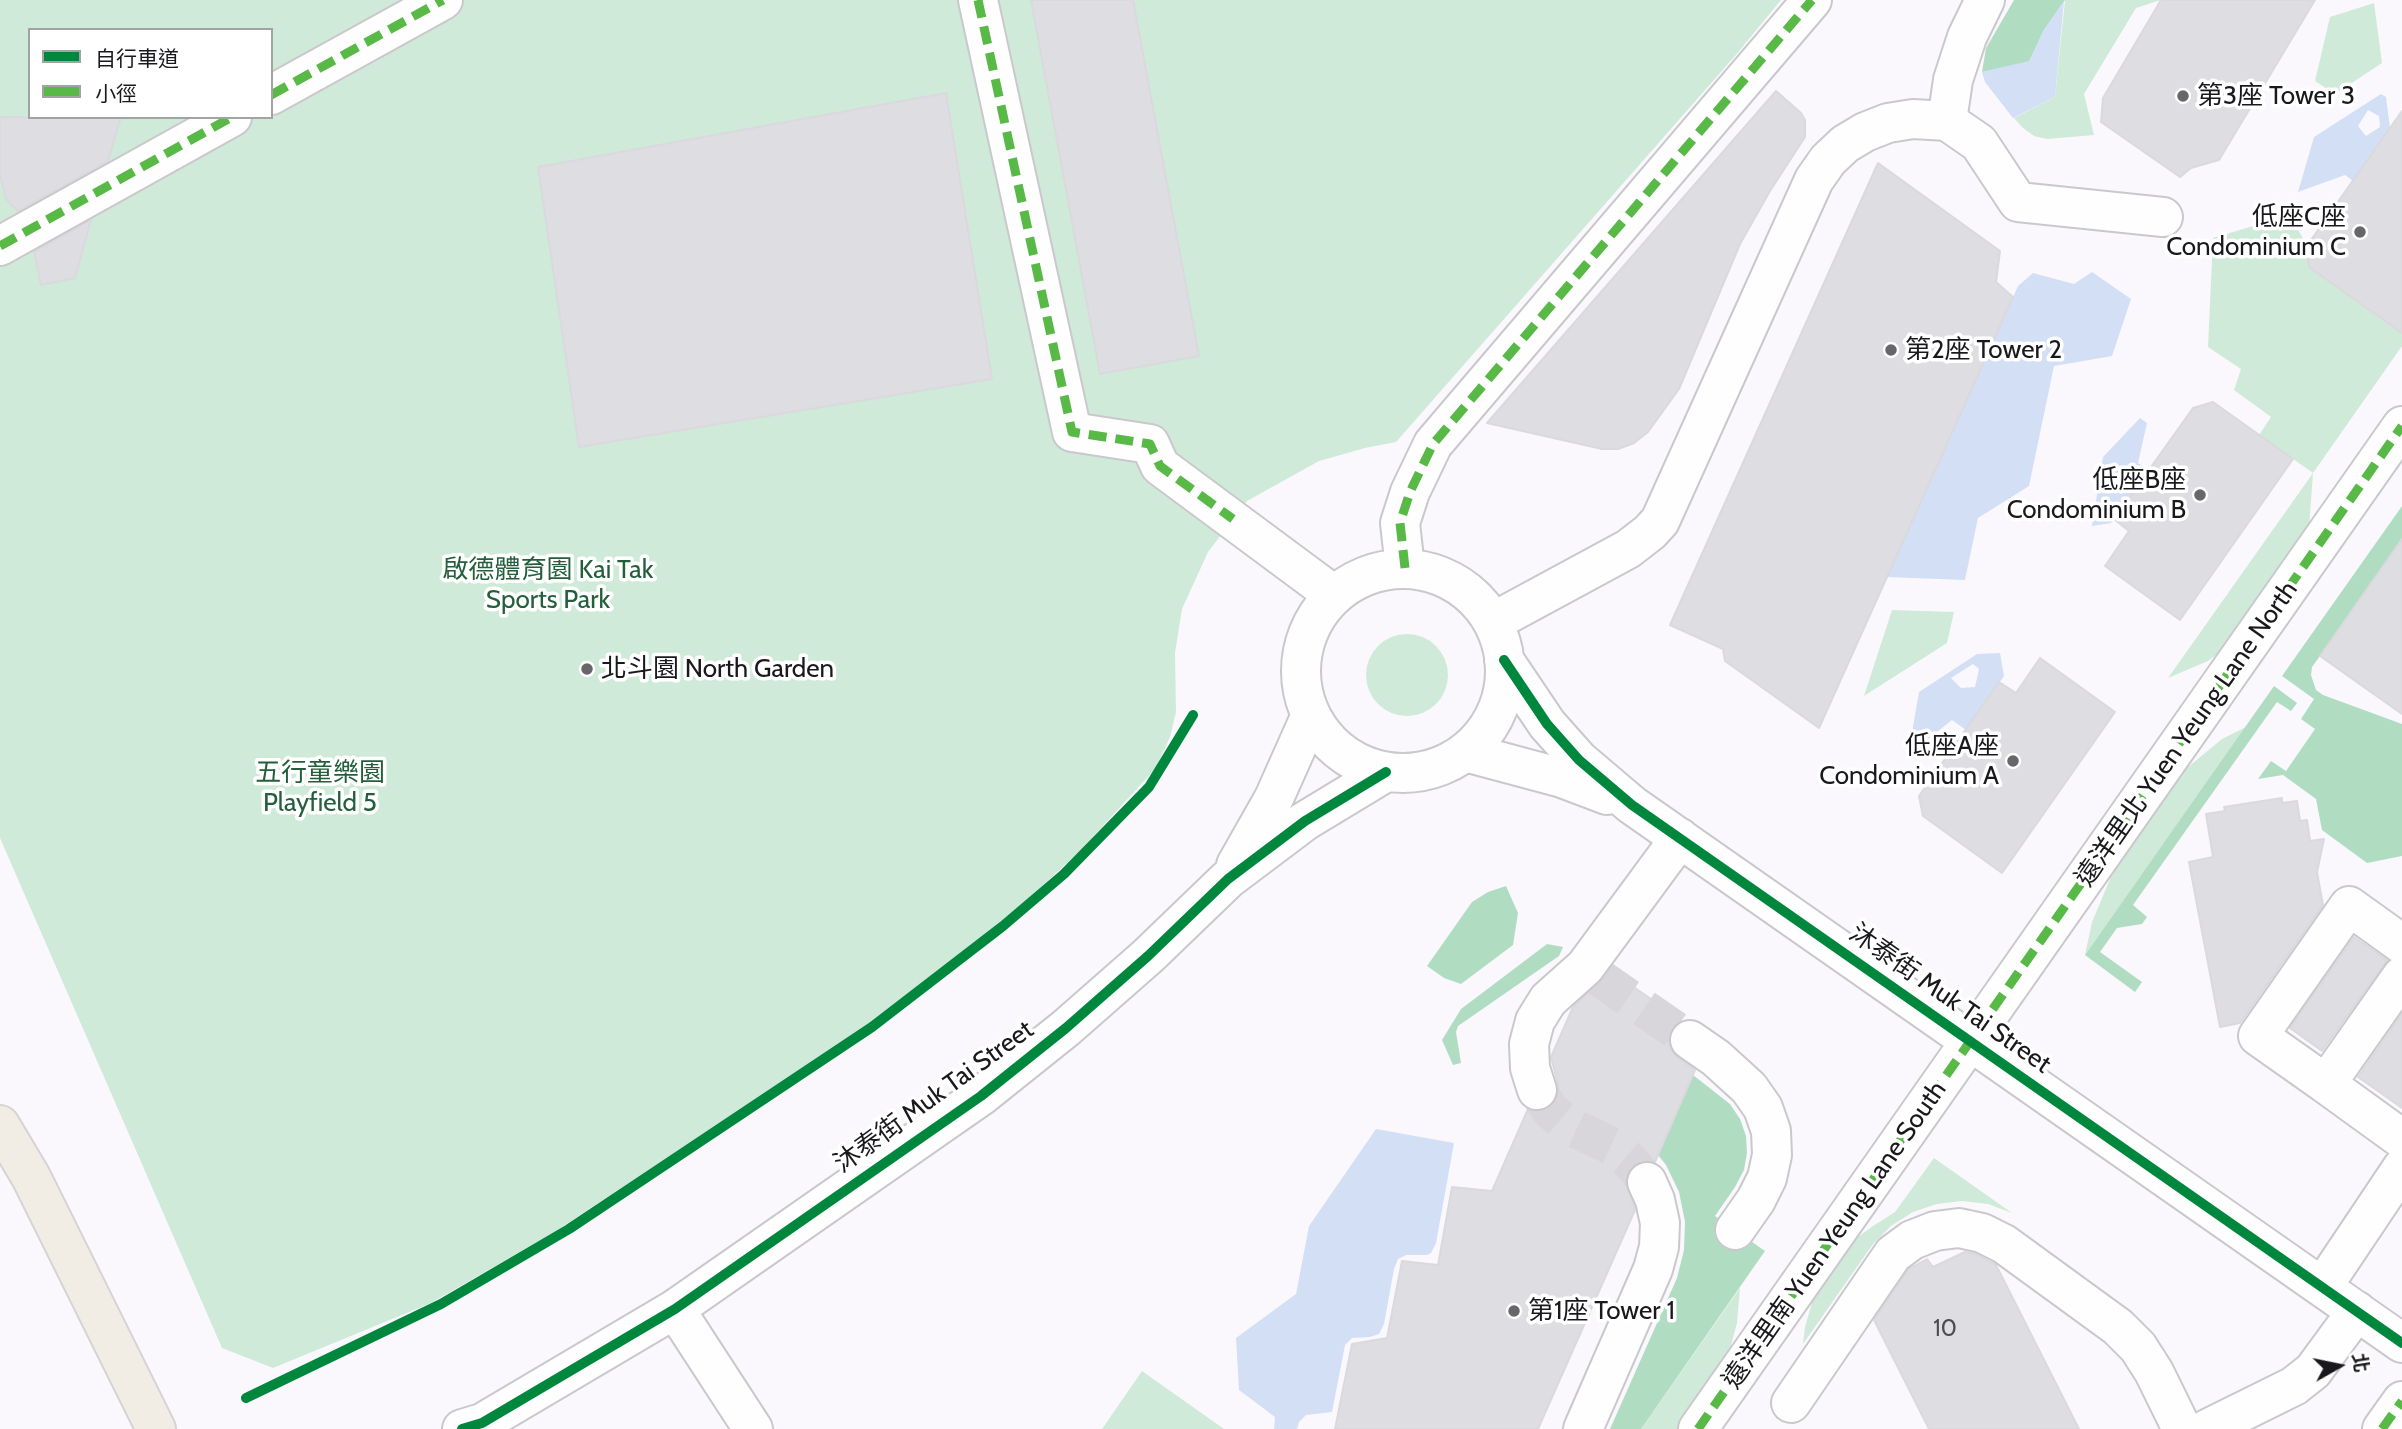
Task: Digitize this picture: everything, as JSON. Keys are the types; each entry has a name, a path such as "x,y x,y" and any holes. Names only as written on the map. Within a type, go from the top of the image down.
{"main road":[{"path":"0,1125 31,1177 156,1429"}],"street":[{"path":"273,94 443,0"},
{"path":"978,0 1072,432 1150,444 1160,466 1334,595"},
{"path":"1405,568 1400,523 1410,492 1433,444 1812,0"},
{"path":"1947,121 1954,80 1967,37 1985,0"},
{"path":"0,246 228,119"},
{"path":"1493,622 1628,549 1660,521 1814,180 1828,160 1845,144 1888,123 1913,119 1947,121 1979,143 2018,202 2162,216"},
{"name":"遠洋里北 Yuen Yeung Lane North","path":"1971,1042 2402,426"},
{"name":"沐泰街 Muk Tai Street","path":"1405,568 1443,576 1482,606 1493,622 1500,641 1504,660 1504,683 1497,712 1486,730 1465,752 1436,768 1406,773 1386,772 1366,767 1334,747 1322,733 1304,698 1301,679 1303,646 1315,619 1334,595 1357,578 1380,570 1405,568"},
{"name":"沐泰街 Muk Tai Street","path":"1504,660 1547,724 1579,760 1632,805 2402,1343"},
{"name":"沐泰街 Muk Tai Street","path":"1228,879 1274,798 1311,715"},
{"name":"沐泰街 Muk Tai Street","path":"1465,752 1562,778 1632,805"},
{"name":"沐泰街 Muk Tai Street","path":"474,1427 675,1310 981,1096 1066,1028 1148,956 1228,879 1305,821 1386,772"},
{"path":"1537,1090 1530,1068 1529,1044 1535,1021 1548,1000 1591,972 1680,838"},
{"path":"2402,944 2349,906 2258,1036 2402,1139"},
{"path":"2326,1084 2402,976"},
{"path":"1690,1040 1716,1058 1749,1088 1763,1108 1771,1131 1772,1155 1767,1178 1756,1200 1735,1230"},
{"name":"遠洋里南 Yuen Yeung Lane South","path":"1698,1429 1971,1042"},
{"path":"2323,1286 2402,1168"},
{"path":"1583,1429 1653,1269 1659,1247 1660,1223 1655,1200 1647,1182"},
{"path":"1791,1403 1893,1254 1912,1240 1935,1231 1959,1228 1982,1233 2004,1244 2118,1327 2138,1348 2154,1372 2182,1429"},
{"path":"675,1310 752,1429"},
{"path":"2207,1429 2294,1386 2313,1371 2357,1311"},
{"path":"2382,1429 2402,1401"}],"green space":[{"name":"啟德體育園 Kai Tak Sports Park","path":"0,0 1781,0 1396,442 1319,461 1247,501 1208,552 1182,609 1175,653 1176,712 1170,737 1156,768 1079,852 1007,918 866,1026 556,1231 431,1303 273,1368 222,1348 0,838"},
{"path":"2014,0 2065,0 2044,30 2029,62 1982,72 1986,48"},
{"path":"2065,0 2161,0 2136,8 2084,94 2094,135 2047,139 2034,136 2014,118 2055,97"},
{"path":"2374,3 2382,63 2335,94 2315,81 2330,17"},
{"path":"2290,215 2311,253 2402,333 2402,346 2313,473 2259,435 2271,417 2234,390 2241,369 2208,347 2213,238"},
{"path":"2313,473 2309,528 2223,650 2208,661 2168,678"},
{"path":"2402,506 2402,542 2400,541 2312,667 2311,675 2316,690 2323,695 2402,724 2402,856 2367,863 2322,830 2316,799 2283,775 2258,779 2271,761 2286,771 2315,729 2301,719 2314,699 2282,676"},
{"path":"1892,610 1954,612 1947,643 1864,696"},
{"path":"1407,634 1423,638 1436,646 1444,659 1448,675 1444,691 1436,704 1423,712 1407,716 1391,712 1378,704 1370,691 1366,675 1370,659 1378,646 1391,638"},
{"path":"2274,686 2297,703 2291,711 2277,702 2133,905 2147,917 2142,924 2117,928 2100,952 2142,982 2135,992 2085,955"},
{"path":"2246,727 2085,955 2092,922 2110,879 2131,840 2156,803 2188,767 2222,739"},
{"path":"1506,886 1518,913 1513,945 1461,984 1444,978 1427,966 1472,902 1488,892"},
{"path":"1547,944 1563,947 1559,956 1458,1026 1456,1032 1461,1063 1453,1065 1442,1040 1461,1009"},
{"path":"1693,1075 1730,1104 1740,1119 1746,1136 1744,1170 1715,1216 1765,1251 1641,1429 1610,1429 1677,1278 1684,1250 1685,1222 1679,1192 1658,1155"},
{"path":"1934,1158 2012,1213 1988,1204 1962,1201 1937,1204 1913,1212 1891,1226 1873,1244 1803,1344 1813,1299 1829,1268 1850,1243 1895,1212"},
{"path":"1740,1288 1737,1323 1728,1356 1685,1429 1641,1429"},
{"path":"1142,1371 1224,1429 1102,1429"}],"water":[{"path":"2064,1 2055,97 2013,118 1985,82 1982,72 2029,61 2044,30"},
{"path":"2381,94 2386,97 2390,128 2353,181 2345,175 2298,192 2314,137","holes":["2368,110 2379,116 2380,127 2366,136 2358,126"]},
{"path":"2092,272 2131,299 2112,356 2054,366 2029,486 1978,518 1965,580 1887,577 2018,286 2033,273 2074,284"},
{"path":"2140,418 2147,423 2138,463 2149,470 2111,523 2092,526 2103,457"},
{"path":"2000,653 2004,676 1966,730 1952,720 1908,755 1919,692 1977,654","holes":["1973,664 1979,669 1975,687 1961,688 1951,678"]},
{"path":"1376,1129 1454,1143 1436,1243 1427,1255 1406,1255 1398,1259 1384,1324 1379,1334 1352,1338 1345,1345 1332,1412 1306,1415 1299,1422 1297,1429 1274,1429 1275,1417 1239,1390 1236,1338 1296,1294 1309,1226"}],"building":[{"path":"1031,0 1133,0 1199,356 1100,374"},
{"name":"第3座 Tower 3","path":"2161,0 2315,0 2219,160 2191,168 2180,177 2101,122 2103,98"},
{"path":"1776,91 1801,113 1805,120 1805,137 1740,244 1679,389 1648,432 1634,443 1618,449 1602,449 1487,423"},
{"path":"946,93 992,379 579,447 538,167"},
{"name":"低座C座 Condominium C","path":"2402,111 2402,333 2309,267 2306,247"},
{"path":"0,117 120,119 108,161 18,211 6,199 0,175"},
{"path":"1878,163 2000,251 1996,282 2013,297 1819,728 1725,661 1723,649 1670,625"},
{"path":"91,220 75,278 41,285 34,252"},
{"name":"低座B座 Condominium B","path":"2213,402 2293,459 2180,620 2105,566 2129,531 2114,519 2193,408"},
{"path":"2402,539 2402,714 2320,656"},
{"name":"低座A座 Condominium A","path":"2040,658 2115,712 2002,873 1923,816 1919,796 1999,682 2016,693"},
{"path":"2282,798 2282,803 2297,801 2300,821 2307,820 2310,841 2324,839 2317,872 2323,905 2240,1023 2220,1027 2189,862 2213,857 2206,814 2225,811 2224,807"},
{"path":"2354,937 2387,960 2322,1051 2290,1028"},
{"name":"第1座 Tower 1","path":"1615,974 1681,1020 1672,1028 1668,1038 1670,1049 1695,1070 1655,1162 1639,1162 1629,1170 1625,1180 1635,1210 1538,1429 1335,1429 1352,1344 1387,1338 1402,1261 1438,1265 1452,1187 1492,1191 1528,1109 1544,1111 1554,1104 1558,1095 1551,1057 1573,1007 1606,975"},
{"path":"2402,1014 2402,1108 2358,1077"},
{"path":"1965,1252 1996,1265 2079,1429 1929,1429 1874,1320 1909,1269 1927,1259 1933,1267"}],"tunnel":[{"path":"1597,976 1690,1040"},
{"path":"1537,1090 1551,1111 1569,1126 1612,1146 1630,1161 1647,1182"}],"marked path":[{"path":"273,94 443,0"},
{"path":"978,0 1072,432 1150,444 1160,466 1233,519"},
{"path":"1405,568 1400,523 1410,492 1433,444 1812,0"},
{"path":"0,246 228,119"},
{"path":"1698,1429 2402,426"},
{"path":"2382,1429 2402,1401"}],"cycle path":[{"path":"1504,660 1547,724 1579,760 1632,805 2402,1343"},
{"path":"246,1398 441,1304 569,1229 872,1027 1003,926 1064,874 1149,787 1193,715"},
{"path":"462,1429 482,1423 675,1309 981,1096 1066,1028 1148,956 1228,879 1305,821 1386,772"}],"place":[{"name":"第3座 Tower 3","path":"2183,96"},
{"name":"低座C座 Condominium C","path":"2360,232"},
{"name":"第2座 Tower 2","path":"1891,350"},
{"name":"低座B座 Condominium B","path":"2200,495"},
{"name":"北斗園 North Garden","path":"587,669"},
{"name":"低座A座 Condominium A","path":"2013,761"},
{"name":"第1座 Tower 1","path":"1514,1311"}],"park label":[{"name":"五行童樂園 Playfield 5","path":"320,788"}]}
